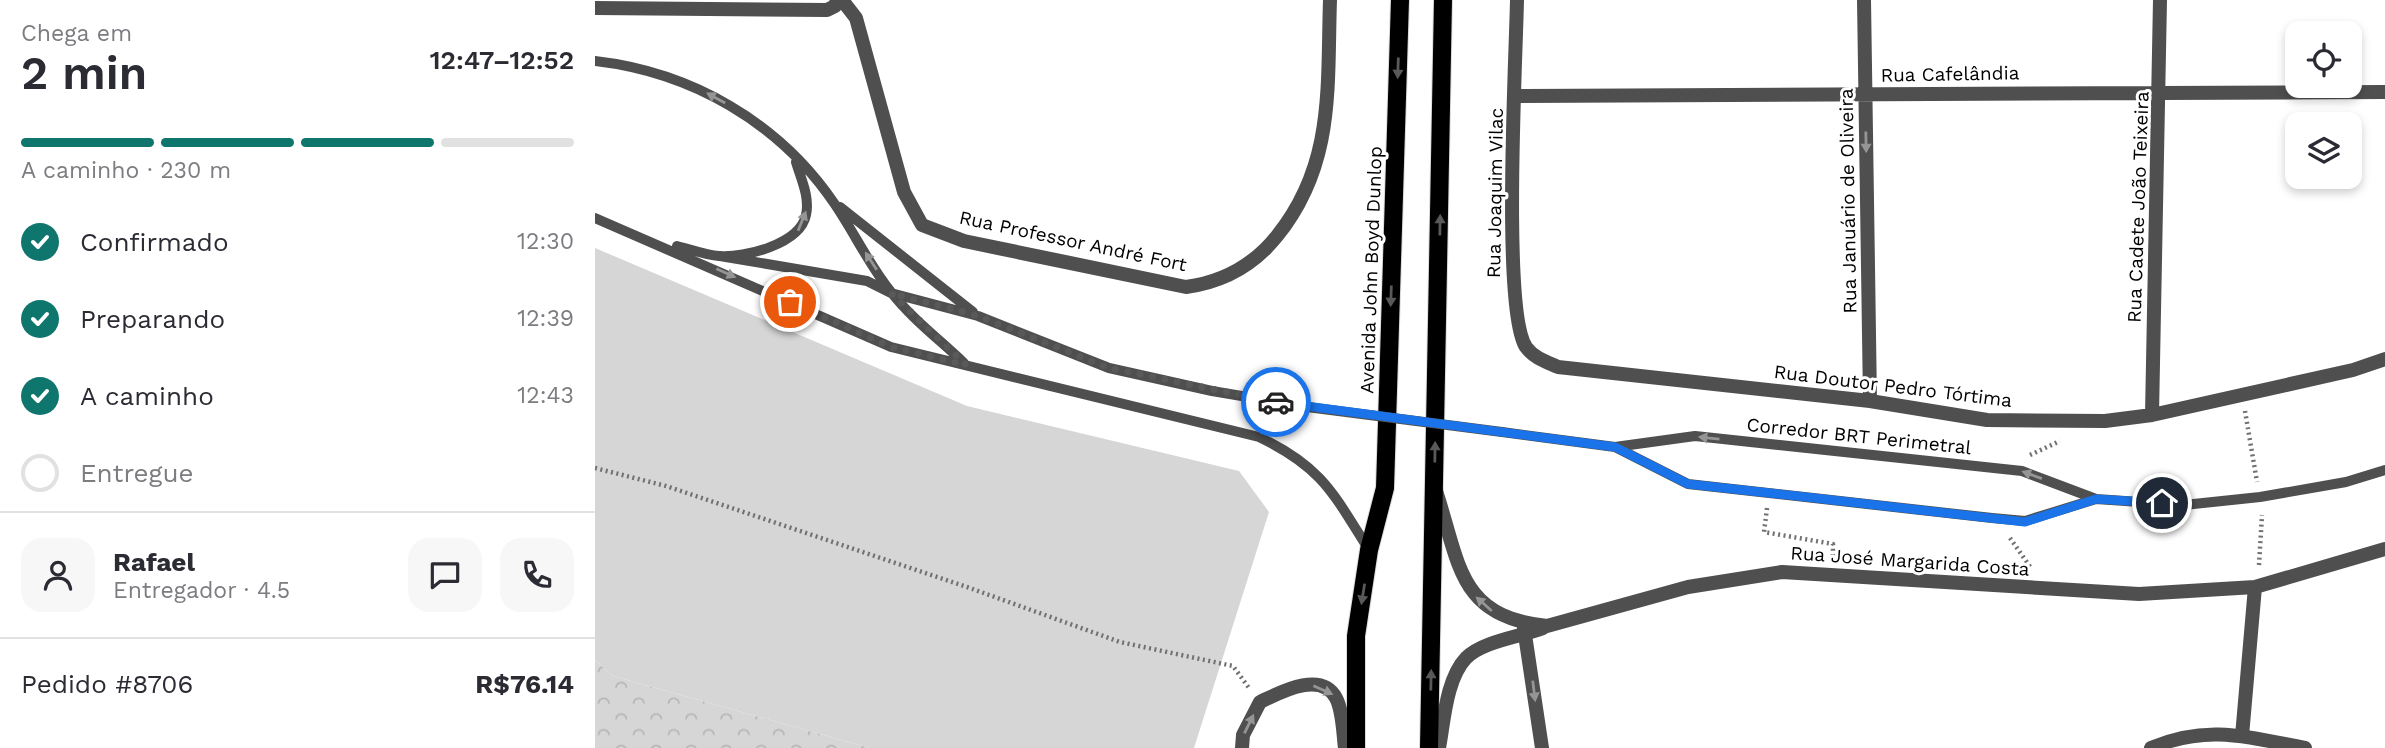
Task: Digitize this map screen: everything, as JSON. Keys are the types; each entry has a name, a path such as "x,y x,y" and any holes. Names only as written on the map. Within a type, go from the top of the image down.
{"main road":[{"name":"Avenida John Boyd Dunlop","path":"1356,748 1356,636 1369,550 1385,488 1401,0"},
{"path":"1429,748 1443,0"}],"street":[{"name":"Rua Professor André Fort","path":"835,3 856,18 904,192 922,225 964,241 1185,287 1211,284 1238,271 1263,253 1291,218 1314,174 1326,120 1330,0"},
{"name":"Rua Joaquim Vilac","path":"1517,0 1513,299 1527,348 1542,361 1558,367"},
{"name":"Rua Januário de Oliveira","path":"1864,0 1870,401"},
{"name":"Rua Cadete João Teixeira","path":"2151,415 2160,0"},
{"path":"595,8 835,3"},
{"name":"Rua Cafelândia","path":"1515,96 2385,92"},
{"name":"Rua Doutor Pedro Tórtima","path":"1558,367 1870,401 1987,420 2105,421 2151,415 2242,395 2353,370 2385,359"},
{"path":"1435,486 1466,582 1479,602 1524,629 1542,748"},
{"name":"Rua José Margarida Costa","path":"1439,748 1455,679 1466,658 1524,629 1547,626 1688,587 1782,572 2139,594 2255,587 2385,549"},
{"path":"2242,736 2255,587"},
{"path":"1242,748 1243,735 1259,702 1295,687 1314,685 1331,691 1338,700 1345,748"},
{"path":"2151,748 2196,733 2242,736 2305,748"}],"lane":[{"path":"595,61 671,77 717,98 774,134 832,200 891,293 966,365"},
{"path":"720,256 780,245 796,235 806,216 807,197 794,157"},
{"name":"Corredor BRT Perimetral","path":"832,200 978,316"},
{"path":"595,218 891,347 1259,437 1308,464 1330,488 1369,550"},
{"name":"Corredor BRT Perimetral","path":"650,240 720,256 867,281 891,293 978,316 1109,368 1212,391 1307,407 1615,447 1695,436 2022,471 2096,499 2184,505 2260,498 2346,482 2385,470"},
{"name":"Corredor BRT Perimetral","path":"1615,447 1688,484 2025,522 2096,499"}],"path":[{"path":"2242,395 2260,498 2262,544"},
{"path":"595,468 666,486 967,587 1120,642 1233,666 1259,702"},
{"path":"1764,532 1833,544"}],"green space":[{"path":"595,248 967,406 1239,471 1269,512 1194,748 870,748 613,676 595,660"},
{"path":"595,660 613,676 870,748 595,748"}],"way so far":[{"path":"790,302 891,347 966,365 891,293 978,316 1109,368 1276,402"}],"route":[{"path":"1276,402 1615,447 1688,484 2025,522 2096,499 2162,503"}]}
